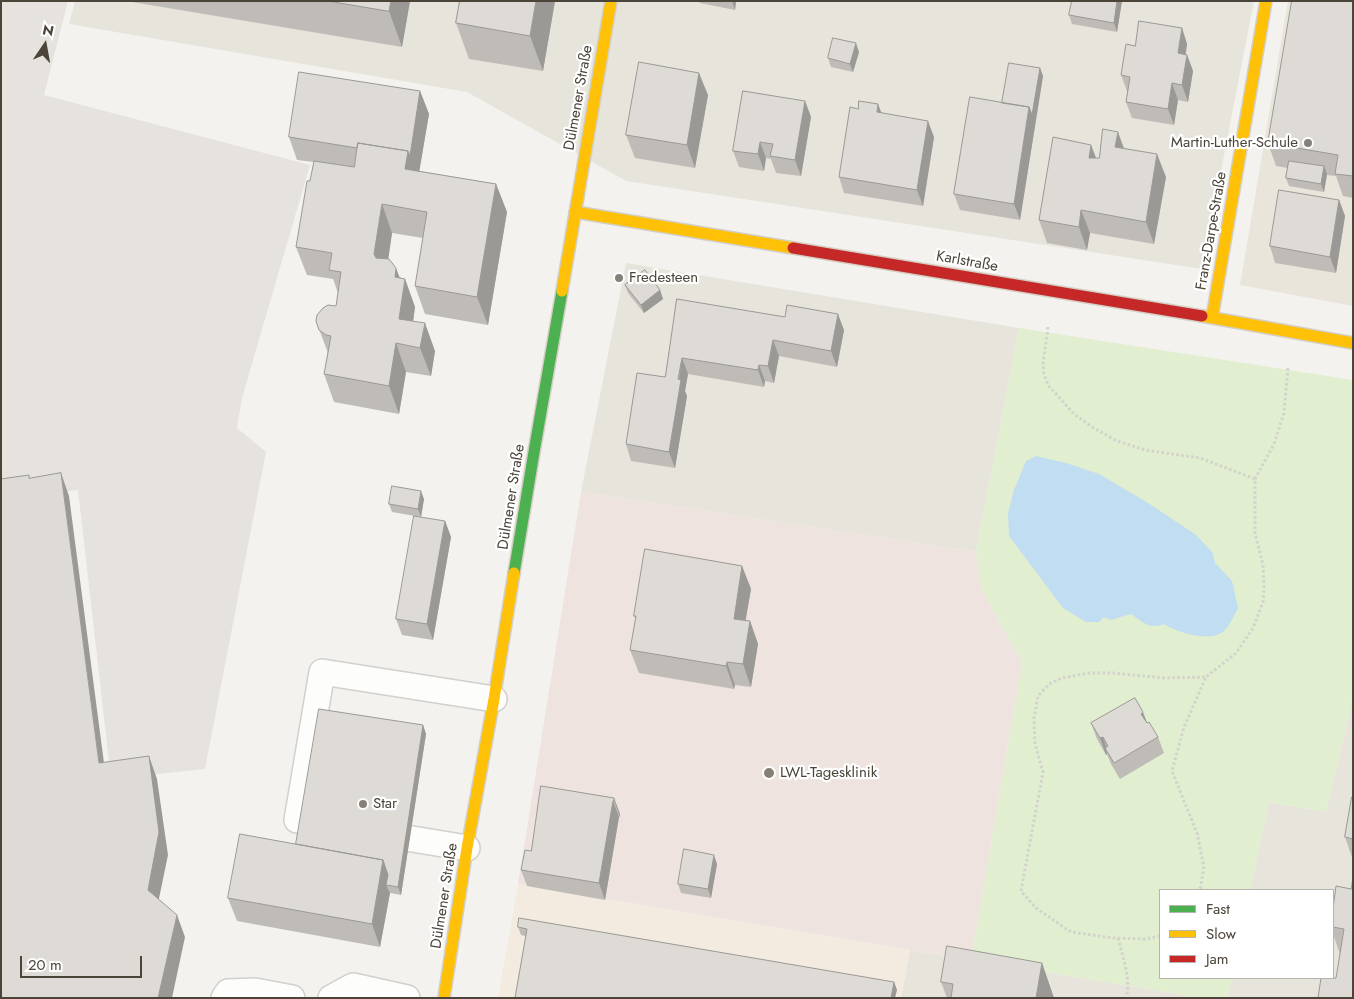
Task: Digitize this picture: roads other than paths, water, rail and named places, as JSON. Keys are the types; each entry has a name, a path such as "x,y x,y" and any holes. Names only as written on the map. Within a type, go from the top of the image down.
{"street":[{"name":"Dülmener Straße","path":"444,998 467,848 494,699 532,461 611,1"},
{"name":"Franz-Darpe-Straße","path":"1212,318 1266,1"},
{"name":"Karlstraße","path":"575,212 1353,343"}],"lane":[{"path":"467,848 297,820 322,672 494,699"},
{"path":"224,998 228,992 255,991 292,998"},
{"path":"331,998 353,992 407,998"}],"water":[{"path":"1036,456 1066,463 1099,474 1148,503 1196,535 1213,553 1215,563 1232,581 1238,608 1226,629 1213,636 1195,636 1164,624 1150,626 1131,614 1111,620 1104,617 1099,622 1086,622 1063,608 1009,536 1008,513 1014,490 1026,461"}],"place":[{"name":"Martin-Luther-Schule","path":"1308,143"},
{"name":"Fredesteen","path":"619,278"},
{"name":"LWL-Tagesklinik","path":"769,773"},
{"name":"Star","path":"363,804"}]}
